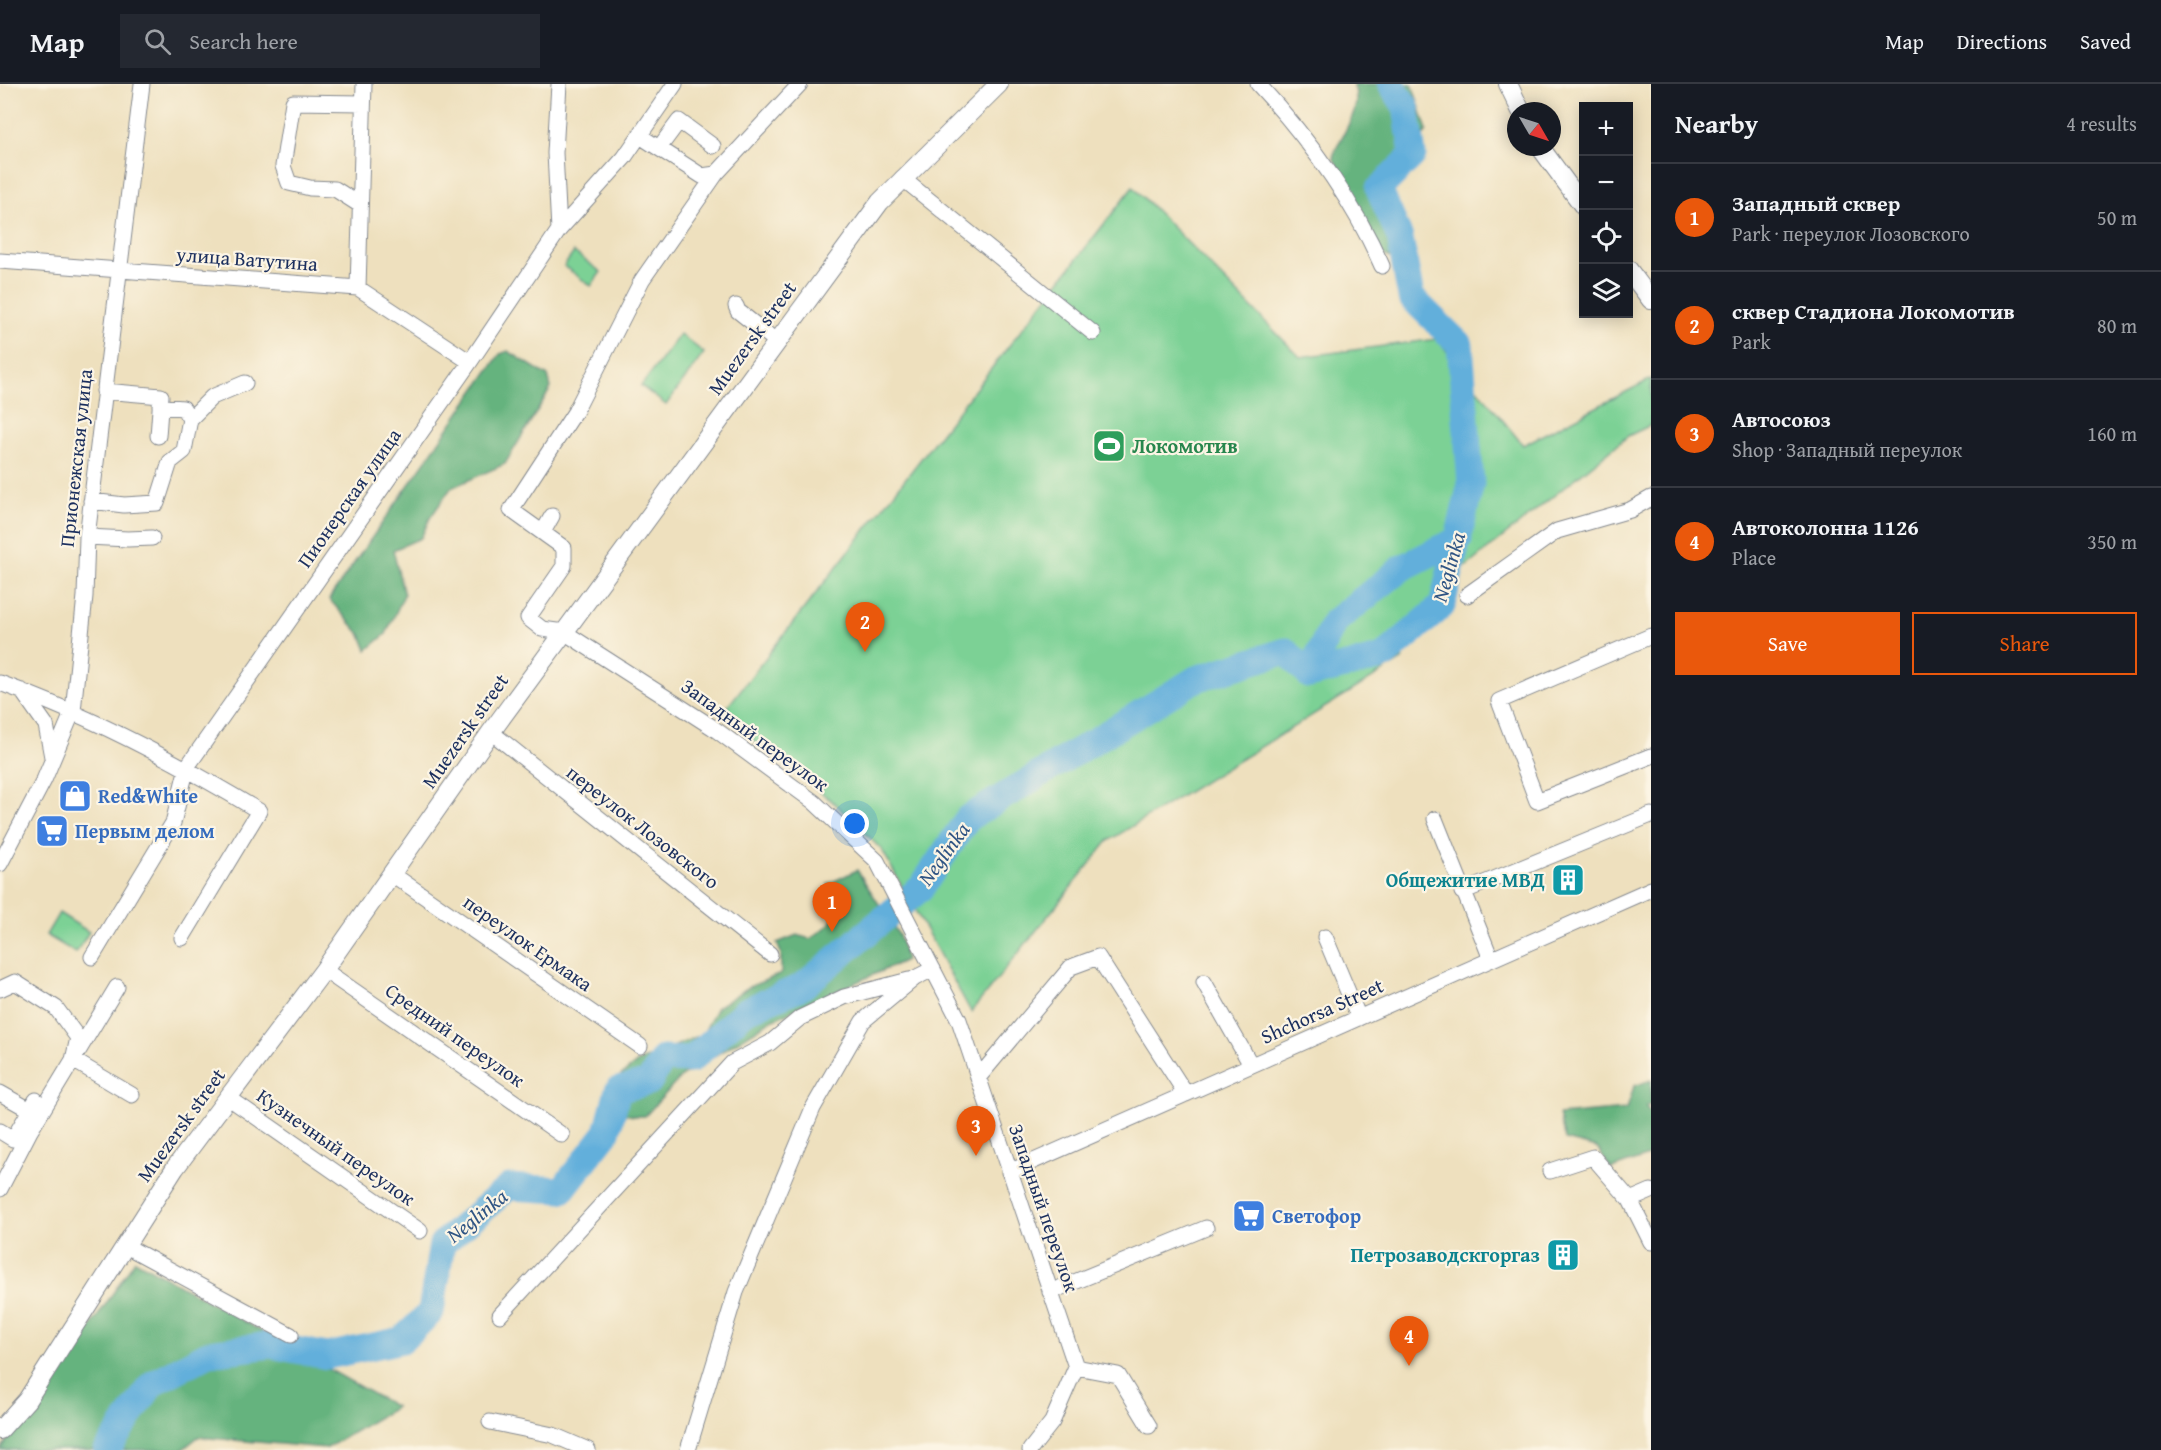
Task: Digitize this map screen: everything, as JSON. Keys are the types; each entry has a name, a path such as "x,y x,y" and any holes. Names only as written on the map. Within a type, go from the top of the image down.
{"main road":[{"name":"Muezersk street","path":"0,1430 27,1400 175,1168 324,970 491,732 880,202 999,84"},
{"path":"1508,84 1517,102"},
{"path":"1547,156 1579,200"},
{"path":"1633,275 1651,300"}],"street":[{"name":"Прионежская улица","path":"0,864 44,780 73,711 85,596 87,537 142,84"},
{"path":"358,288 364,84"},
{"path":"559,84 555,153 559,230"},
{"name":"Пионерская улица","path":"92,957 173,823 187,767 470,362 559,230 624,158 675,84"},
{"path":"552,516 543,532 511,510 575,412 642,280 716,174 800,84"},
{"path":"1258,84 1308,141 1333,177 1370,237 1382,266"},
{"path":"360,205 335,189 310,188 289,183 283,166 293,102 363,103"},
{"path":"659,148 679,121 713,146"},
{"path":"640,136 702,176 716,174"},
{"path":"902,178 1093,333"},
{"name":"улица Ватутина","path":"0,261 358,288 470,362"},
{"path":"736,306 738,311 777,342"},
{"path":"91,501 124,505 157,503 170,462 184,451 190,419 213,397 236,389 245,382"},
{"path":"104,391 161,396 158,436"},
{"path":"160,406 183,408 190,419"},
{"path":"1467,595 1557,531 1630,510 1651,498"},
{"name":"Западный переулок","path":"543,532 564,548 564,566 528,618 542,629 564,632 712,727 814,802 877,861 925,950 959,1020 1076,1367"},
{"path":"87,537 128,539 152,537"},
{"path":"1651,636 1499,701 1537,801 1651,756"},
{"path":"0,683 73,711 187,767 259,811 182,938"},
{"path":"22,691 46,725 52,757"},
{"name":"переулок Лозовского","path":"491,732 770,954"},
{"path":"1462,892 1651,815"},
{"path":"1435,819 1462,892 1491,960"},
{"name":"переулок Ермака","path":"392,874 640,1046"},
{"name":"Shchorsa Street","path":"1009,1172 1651,889"},
{"path":"1325,937 1359,1017"},
{"path":"978,1078 1071,967 1098,957 1104,963 1186,1094"},
{"path":"500,1315 732,1063 770,1043 800,1018 844,997 915,978 933,969"},
{"name":"Средний переулок","path":"324,970 562,1135"},
{"path":"688,1450 736,1292 813,1108 863,1021 915,978"},
{"path":"0,989 15,982 56,1008 78,1038 73,1060"},
{"path":"1204,982 1251,1065"},
{"path":"0,1188 28,1131 117,987"},
{"path":"73,1060 132,1095"},
{"path":"0,1093 33,1105 28,1131"},
{"name":"Кузнечный переулок","path":"229,1098 420,1231"},
{"path":"0,1131 13,1138 28,1131"},
{"path":"1550,1171 1593,1157 1630,1200 1651,1242"},
{"path":"1630,1200 1651,1191"},
{"path":"1050,1292 1206,1228"},
{"path":"126,1246 291,1335"},
{"path":"1030,1450 1052,1422 1076,1367 1118,1375 1149,1426"},
{"path":"490,1422 553,1436 588,1450"}],"green space":[{"path":"1353,84 1412,84 1427,130 1410,150 1371,187 1399,250 1391,258 1383,255 1333,157 1354,112 1356,93"},
{"path":"1133,187 1300,357 1437,339 1523,445 1651,379 1651,425 1628,436 1436,591 1402,660 1108,841 971,1012 882,850 833,802 721,715"},
{"path":"574,252 601,272 591,286 564,266"},
{"path":"680,334 704,353 666,405 641,386"},
{"path":"508,351 548,376 551,388 505,464 451,488 430,518 421,538 393,550 404,595 386,634 367,650 361,635 329,599 500,354"},
{"path":"857,870 899,935 906,960 772,1020 682,1076 645,1116 624,1113 617,1105 610,1084 638,1062 703,1034 717,1007 749,987 781,974 781,953 777,943 797,935 810,939 829,925 843,901 828,884"},
{"path":"59,913 89,932 76,953 46,935"},
{"path":"1651,1080 1651,1103 1646,1106 1651,1115 1651,1155 1611,1169 1597,1148 1565,1140 1559,1115 1627,1109 1634,1086"},
{"path":"135,1260 396,1407 327,1448 198,1437 182,1450 0,1450 51,1386"}],"waterway":[{"name":"Neglinka","path":"107,1450 152,1384 209,1353 271,1345 327,1356 402,1340 431,1312 442,1244 509,1187 562,1190 607,1132 618,1090 649,1082 663,1059 691,1060 745,1011 803,986 921,888 968,818 1196,679 1286,651 1309,675 1383,657 1442,606 1471,484 1460,345 1411,297 1400,238 1379,189 1413,155 1406,107 1391,84"},
{"path":"1309,675 1334,622 1402,568 1459,539"}],"place":[{"name":"Локомотив","path":"1109,446"},
{"name":"сквер Стадиона Локомотив","path":"865,652"},
{"name":"Red&White","path":"75,796"},
{"name":"Первым делом","path":"52,831"},
{"name":"Общежитие МВД","path":"1568,880"},
{"name":"Западный сквер","path":"832,932"},
{"name":"Автосоюз","path":"976,1156"},
{"name":"Светофор","path":"1249,1216"},
{"name":"Петрозаводскгоргаз","path":"1563,1255"},
{"name":"Автоколонна 1126","path":"1409,1366"}]}
